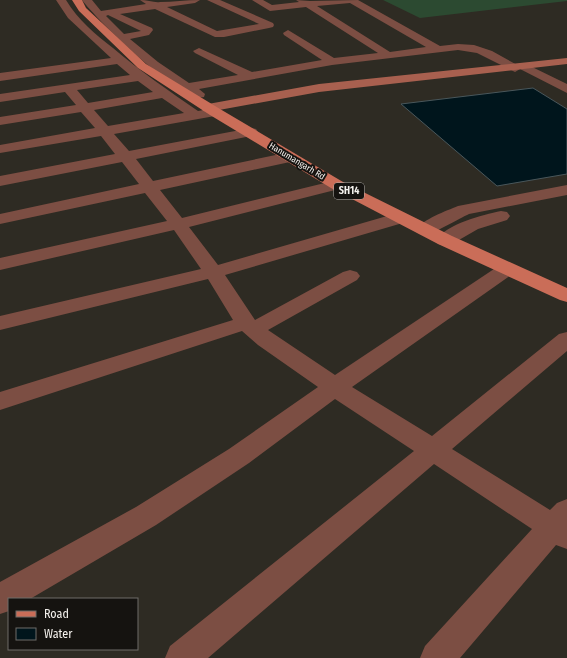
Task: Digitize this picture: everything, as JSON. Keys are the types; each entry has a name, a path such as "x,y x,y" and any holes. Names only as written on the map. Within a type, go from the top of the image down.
{"main road":[{"name":"SH14","path":"77,0 82,9 141,71"},
{"path":"213,110 324,92 523,68 567,61"},
{"path":"523,68 544,68 567,65"},
{"name":"Hanumangarh Rd","path":"141,71 213,110 337,185 424,230 567,296"}],"street":[{"path":"61,0 71,16 120,60 141,71 165,94 213,110"},
{"path":"87,0 98,14 122,37 213,110"},
{"path":"145,0 214,34 224,34 269,25 229,7 213,5"},
{"path":"98,14 195,0"},
{"path":"257,0 270,8 305,2 351,0 437,49"},
{"path":"305,2 388,55"},
{"path":"110,13 148,30 122,37"},
{"path":"178,16 193,14"},
{"path":"374,23 390,22"},
{"path":"342,26 358,25"},
{"path":"288,33 332,62"},
{"path":"186,87 248,75 332,62 458,47 476,48 565,85"},
{"path":"199,51 248,75"},
{"path":"0,77 120,60"},
{"path":"544,68 565,85"},
{"path":"0,98 68,87 141,71"},
{"path":"16,74 27,94"},
{"path":"68,87 126,157 178,224 213,272 249,327 335,387 433,450 562,524 437,658"},
{"path":"0,121 165,94"},
{"path":"0,149 213,110"},
{"path":"0,181 250,132"},
{"path":"0,219 290,157"},
{"path":"0,264 178,224 337,185"},
{"path":"424,230 449,216 464,210 567,190"},
{"path":"445,240 481,220 567,203"},
{"path":"0,323 213,272 400,218"},
{"path":"0,599 146,516 239,456 335,387 507,269"},
{"path":"0,402 249,327 350,276"},
{"path":"182,658 567,339"}],"green space":[{"path":"383,0 567,0 567,1 420,18"}],"water":[{"path":"533,88 567,109 567,174 497,186 401,104"}]}
